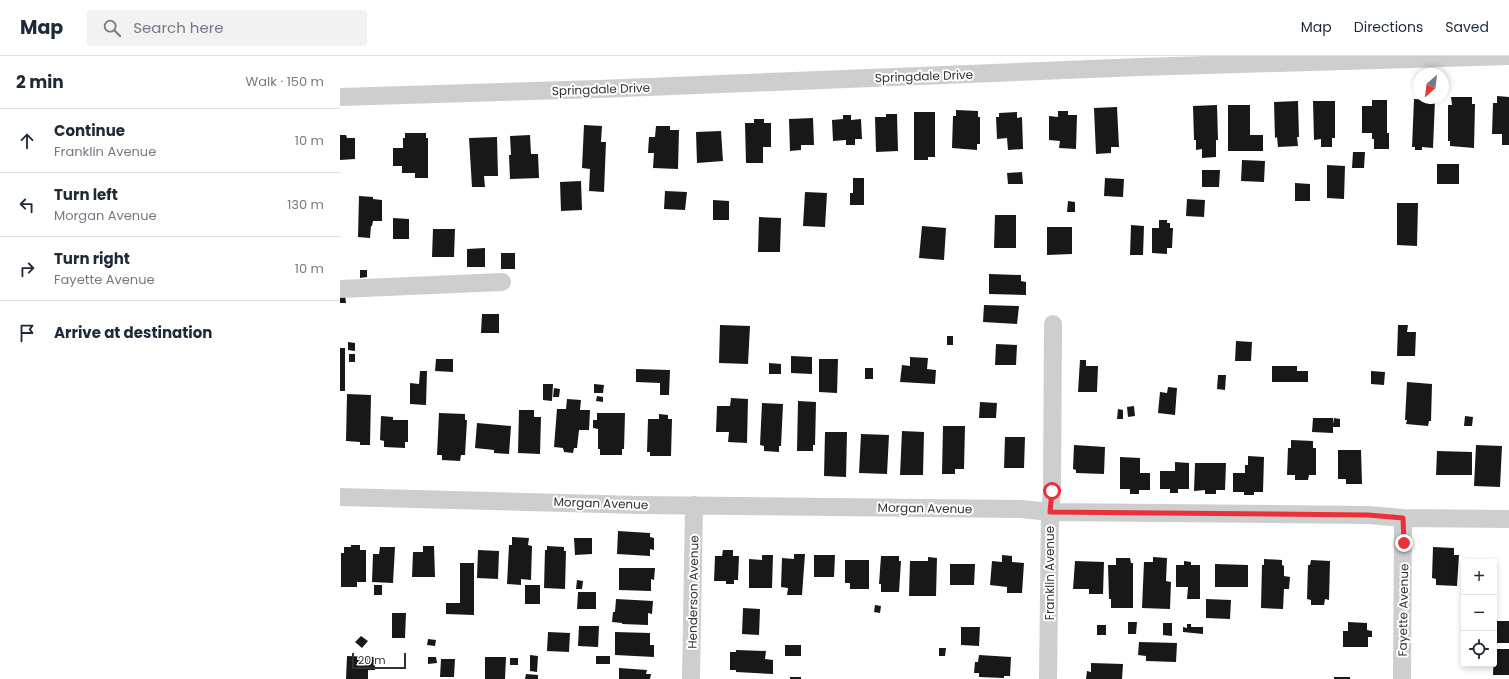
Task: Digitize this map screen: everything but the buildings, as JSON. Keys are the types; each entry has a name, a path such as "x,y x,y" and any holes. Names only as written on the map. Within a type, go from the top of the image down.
{"street":[{"name":"Springdale Drive","path":"340,97 591,89 1038,64 1509,56"},
{"path":"340,289 502,282"},
{"name":"Franklin Avenue","path":"1048,679 1050,512 1052,491 1053,324"},
{"name":"Morgan Avenue","path":"340,497 694,505 1021,510 1050,512 1368,515 1403,518 1509,519"},
{"name":"Henderson Avenue","path":"691,679 694,505"},
{"name":"Fayette Avenue","path":"1402,679 1403,518"}],"route":[{"path":"1052,491 1050,512 1368,515 1403,518 1404,543"}]}
